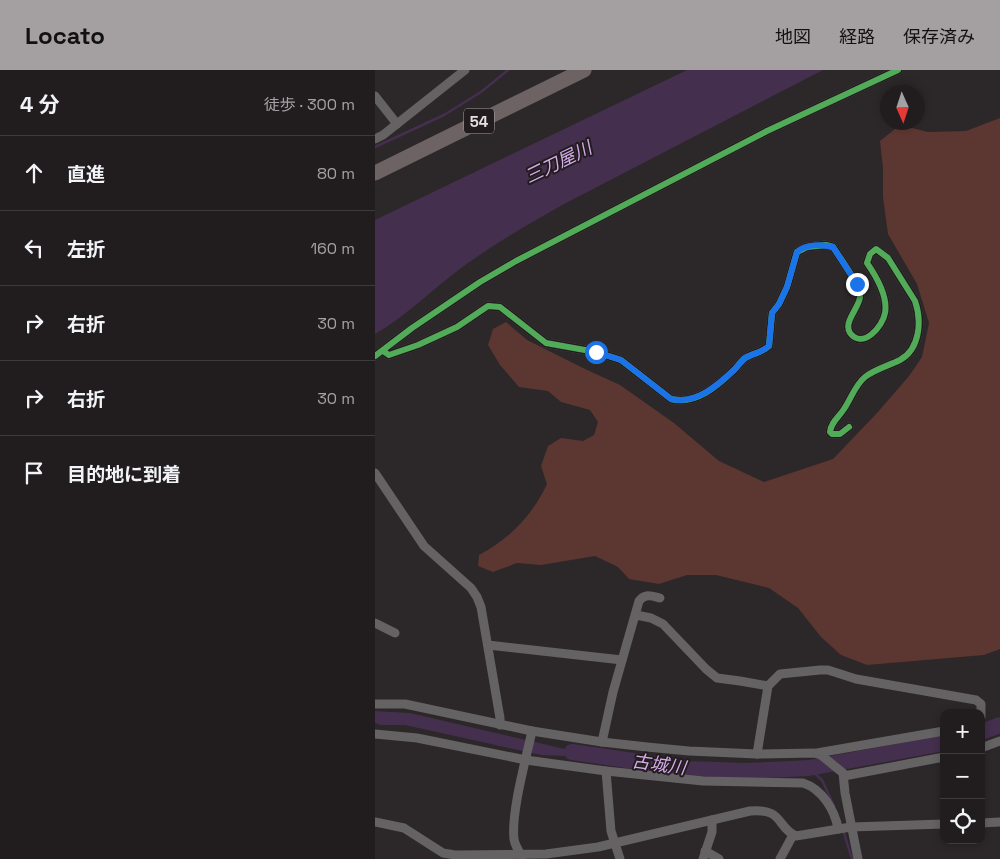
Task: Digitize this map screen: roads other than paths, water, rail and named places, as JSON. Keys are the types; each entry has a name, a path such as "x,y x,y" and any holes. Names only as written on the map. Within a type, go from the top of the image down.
{"highway":[{"name":"54","path":"375,173 584,70"}],"street":[{"path":"375,139 465,70"},
{"path":"375,356 412,328 516,260 767,131 898,70"},
{"path":"375,96 397,124"},
{"path":"383,351 389,355 418,345 457,327 487,306 500,307 546,344 596,352 621,360 671,399 678,401 686,400 710,391 745,358 763,352 769,346 772,313 779,304 787,287 797,252 803,248 827,245 833,247 857,284 860,293 857,308 848,325 849,330 856,338 868,338 881,325 885,312 885,303 878,282 867,263 870,254 876,249 888,258 915,302 919,333 902,359 869,374 863,379 844,411 832,425 830,432 832,434 840,434 849,427"},
{"path":"375,473 424,546 471,588 477,596 488,645 501,718 500,725"},
{"path":"602,742 613,692 639,601 643,596 661,598"},
{"path":"635,615 651,618 663,624 706,670 717,678 768,686"},
{"path":"375,623 395,633"},
{"path":"488,645 622,660"},
{"path":"757,754 768,686 780,674 828,670 864,681 976,700 981,704 981,709"},
{"path":"375,704 405,704 532,732 602,742 689,751 819,754 940,732"},
{"path":"522,856 514,838 515,810 532,732"},
{"path":"375,734 417,738 606,771 703,781 803,783 813,788 825,799 844,828 858,859"},
{"path":"985,747 1000,741"},
{"path":"819,754 843,773 844,828"},
{"path":"843,773 940,758"},
{"path":"606,771 611,830 620,859"},
{"path":"375,822 404,828 433,848 449,855 522,856 598,848 750,811 766,811 778,817 793,835 803,836 844,828 940,824"},
{"path":"712,820 712,832 704,855 719,859"},
{"path":"985,823 1000,822"},
{"path":"780,859 793,835"}],"water":[{"name":"三刀屋川","path":"687,70 823,70 566,203 526,226 461,268 408,311 375,334 375,220"},
{"path":"375,711 410,713 603,758 541,755 405,725 381,725 375,723"}],"waterway":[{"path":"375,147 444,115 481,92 508,70"},
{"name":"古城川","path":"985,731 1000,725"},
{"name":"古城川","path":"572,752 688,769 746,771 809,768 940,744"},
{"path":"809,768 822,780 834,806"},
{"path":"840,820 852,859"}]}
